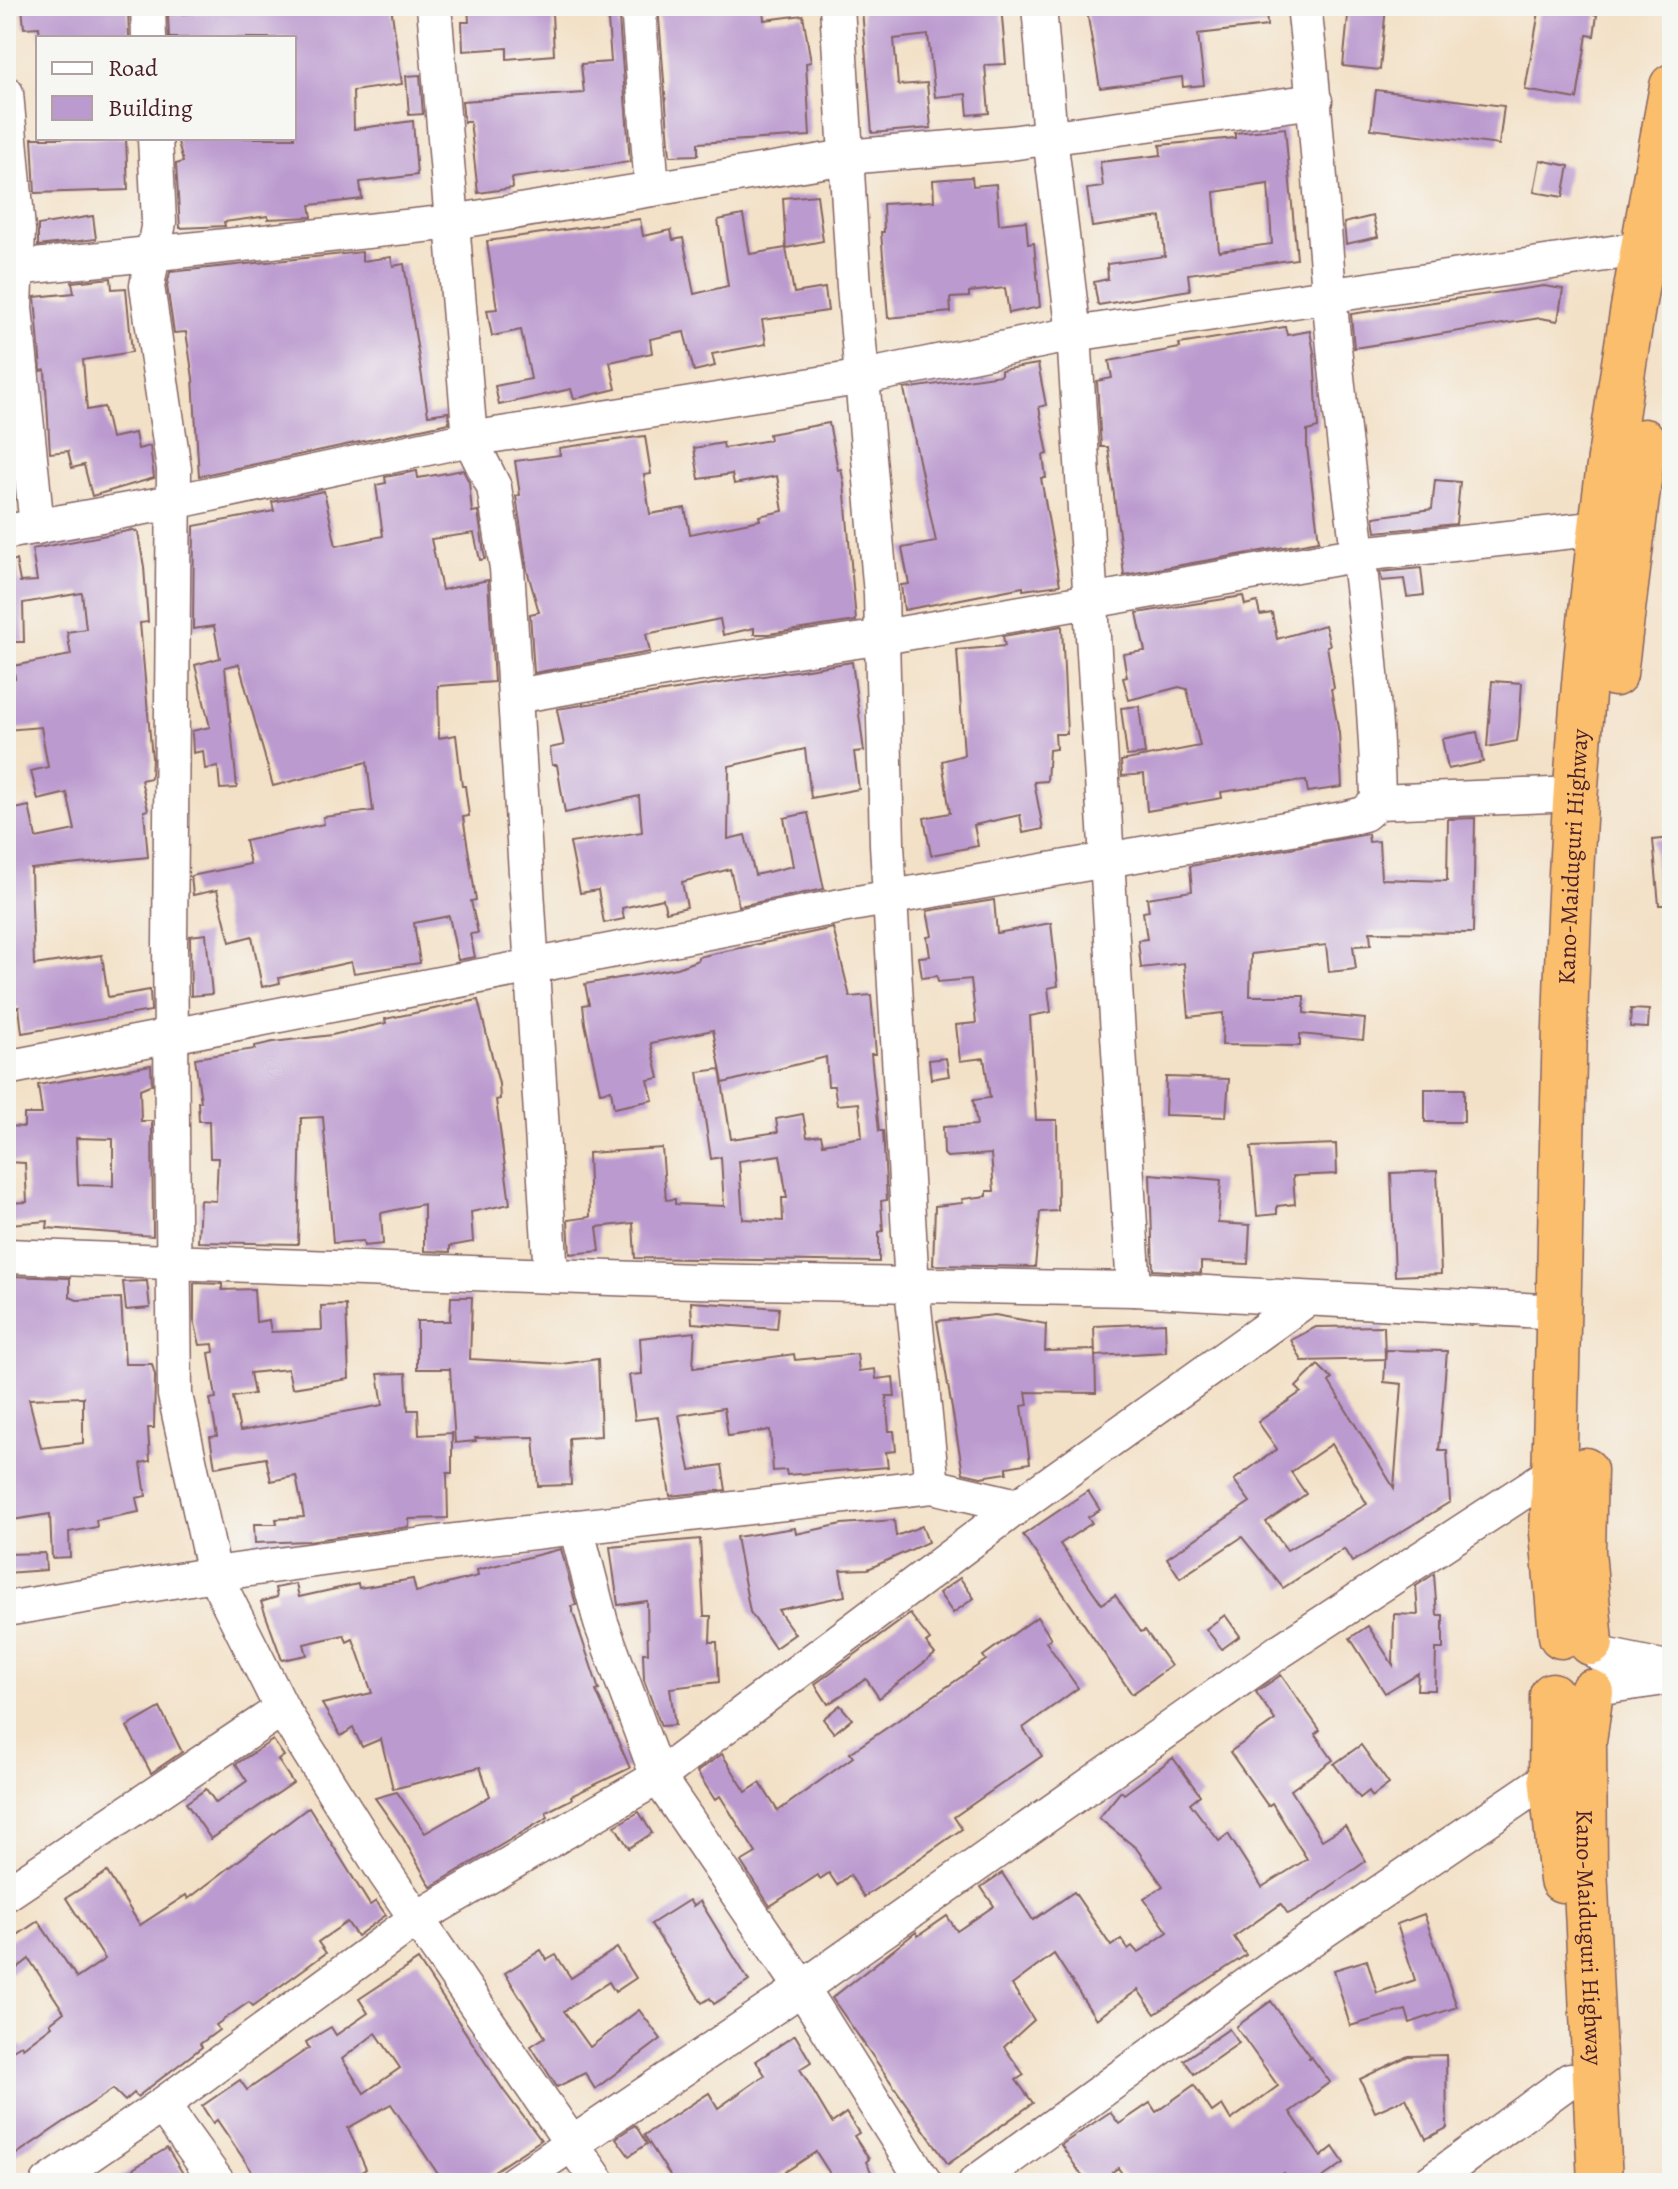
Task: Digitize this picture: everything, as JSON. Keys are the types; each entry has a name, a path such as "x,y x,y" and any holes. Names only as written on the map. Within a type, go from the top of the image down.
{"highway":[{"name":"Kano-Maiduguri Highway","path":"1600,2183 1585,1867 1582,1668 1597,864 1625,588 1653,376 1672,86"},
{"name":"Kano-Maiduguri Highway","path":"1574,2183 1561,1863 1551,1776 1582,1668 1553,1560 1567,984 1575,794 1601,528 1662,251"}],"street":[{"path":"148,6 149,36"},
{"path":"434,6 470,439 494,487 507,568 551,1275"},
{"path":"638,6 652,189"},
{"path":"837,6 883,637 892,897 912,1287 932,1486"},
{"path":"1039,6 1050,137 1074,334 1088,601 1109,859 1114,1004 1134,1289"},
{"path":"1304,6 1315,101 1338,384 1360,554 1378,802"},
{"path":"6,93 9,164 18,230 10,269 22,530 173,502 470,439 864,377 1074,334 1331,294 1662,251"},
{"path":"10,269 154,251 453,222 846,157 1050,137 1315,101"},
{"path":"155,140 159,222 147,286 174,469 170,945 175,1395 214,1574 282,1709 416,1919 599,2183"},
{"path":"516,696 681,667 883,637 1360,554 1601,528"},
{"path":"6,1068 892,897 1343,819 1364,814 1378,802 1575,794"},
{"path":"6,1256 912,1287 1134,1289 1561,1312"},
{"path":"48,2183 162,2105 416,1919 658,1777 1018,1506 1306,1300"},
{"path":"514,2183 802,1988 1280,1651 1555,1471"},
{"path":"6,1609 214,1574 576,1527 932,1486 1018,1506"},
{"path":"576,1527 601,1623 658,1777 802,1988 925,2183"},
{"path":"1582,1668 1672,1669"},
{"path":"1582,1668 1672,1677"},
{"path":"6,1894 282,1709"},
{"path":"975,2183 1291,1953 1551,1776"},
{"path":"1429,2183 1570,2080"},
{"path":"162,2105 218,2183"}],"building":[{"path":"22,6 128,6 129,36 40,36 39,27 24,28"},
{"path":"283,6 391,6 402,84 353,91 354,129 413,121 417,175 360,182 362,199 310,205 312,217 268,219 268,216 224,222 225,226 180,228 176,164 183,162 178,140 296,140 296,36 169,36 168,15"},
{"path":"468,6 527,6 527,15 552,13 554,55 507,59 507,48 463,51 462,22 469,22"},
{"path":"607,6 618,6 630,162 512,178 513,188 478,193 470,121 464,122 462,101 584,93 581,64 611,62"},
{"path":"658,6 763,6 764,20 803,15 811,62 806,63 810,136 698,143 698,155 670,156"},
{"path":"1001,6 1006,64 985,65 989,113 968,115 966,94 935,97 928,35 894,39 898,85 927,83 931,128 872,133 862,9"},
{"path":"1086,6 1216,6 1216,10 1266,6 1267,26 1198,34 1204,85 1183,87 1182,77 1100,88"},
{"path":"1349,6 1386,6 1380,70 1343,66"},
{"path":"1540,6 1590,6 1589,13 1597,15 1594,36 1587,35 1577,99 1525,90"},
{"path":"420,75 423,114 409,115 406,76"},
{"path":"1376,90 1504,106 1499,145 1371,129"},
{"path":"1285,128 1297,259 1188,274 1190,290 1098,305 1094,282 1108,279 1107,264 1165,256 1161,217 1092,227 1087,189 1103,187 1100,162 1161,155 1160,145 1235,138 1235,133","holes":["1268,184 1272,244 1219,251 1214,192"]},
{"path":"32,138 126,140 128,190 35,193"},
{"path":"1540,160 1569,166 1563,197 1534,192"},
{"path":"972,177 973,186 996,184 999,224 1026,221 1028,244 1034,243 1040,307 1009,313 1005,288 969,292 969,297 950,298 951,312 888,318 881,232 884,232 883,204 934,201 933,180"},
{"path":"817,195 823,241 786,248 783,198"},
{"path":"743,215 750,254 786,248 794,293 825,288 828,311 762,320 766,344 712,354 715,366 694,371 684,332 650,339 652,353 610,362 616,389 574,399 571,389 499,405 495,386 531,379 521,330 492,336 487,310 497,309 487,241 640,219 643,236 671,230 673,240 683,238 694,294 728,286 718,220"},
{"path":"93,216 96,239 38,246 38,225"},
{"path":"1373,216 1378,237 1346,244 1344,223"},
{"path":"362,252 362,261 391,257 393,266 404,264 428,415 448,412 449,423 199,476 193,378 186,332 174,333 167,286 170,272"},
{"path":"111,278 112,289 126,288 132,352 83,360 87,410 104,407 111,438 135,433 138,449 150,446 154,478 92,496 84,465 72,468 68,451 50,453 45,370 41,371 35,297 74,293 72,282"},
{"path":"1544,286 1563,289 1558,321 1540,318 1354,348 1351,314"},
{"path":"1285,327 1287,335 1310,331 1314,353 1318,428 1307,431 1307,447 1319,541 1124,575 1108,447 1101,447 1097,381 1112,378 1109,361 1180,348 1179,344"},
{"path":"1038,364 1046,405 1039,407 1048,454 1043,455 1046,478 1041,478 1060,585 1023,590 1023,587 904,610 901,585 909,584 902,548 936,542 904,389 1001,375 1001,370"},
{"path":"829,423 838,470 841,469 844,483 856,621 768,634 754,634 754,628 723,635 720,619 646,634 650,652 534,673 530,614 539,612 527,570 516,496 520,495 515,461 560,455 559,448 645,436 651,474 644,475 650,514 685,508 690,534 760,520 759,516 783,511 777,476 734,484 732,474 699,479 694,448 723,443 724,448 770,440 769,434"},
{"path":"6,438 14,501 8,502 6,490"},
{"path":"463,470 469,482 472,512 478,511 485,559 480,560 474,533 431,539 442,590 488,580 494,682 438,686 439,738 456,735 462,786 465,786 469,816 463,817 476,900 471,901 478,933 470,934 475,957 458,960 449,916 414,923 420,963 354,973 351,962 279,978 280,983 262,987 252,936 230,942 217,890 193,895 191,876 250,864 245,841 324,824 323,817 373,811 367,762 273,786 239,664 225,667 237,788 220,789 218,767 205,769 203,751 193,753 192,731 210,727 195,665 220,658 214,626 193,629 194,526 274,511 272,502 324,491 336,546 383,536 376,485 386,483 385,477 417,471 418,478"},
{"path":"1435,480 1460,482 1456,524 1376,532 1374,517 1432,509"},
{"path":"133,530 138,532 144,567 148,622 140,623 152,758 151,778 141,780 148,810 144,811 148,857 31,869 34,965 102,955 108,997 150,990 151,1011 22,1033 19,1007 6,1009 6,811 29,806 36,838 75,830 67,793 38,800 31,771 48,767 41,727 6,730 6,681 15,678 13,666 71,655 67,632 86,629 82,593 23,603 24,642 6,642 6,561 16,560 20,582 37,581 32,549"},
{"path":"1421,568 1424,595 1407,597 1404,579 1382,581 1380,572"},
{"path":"1243,596 1245,605 1257,602 1260,615 1272,613 1277,639 1325,625 1330,645 1327,646 1339,733 1342,787 1308,792 1306,781 1291,782 1221,792 1222,798 1147,811 1144,774 1122,776 1121,761 1200,746 1187,689 1179,687 1129,700 1123,678 1127,677 1123,654 1145,651 1137,613"},
{"path":"1062,626 1067,734 1055,734 1056,749 1049,750 1047,781 1034,782 1043,829 1023,833 1020,815 974,825 978,846 931,855 924,818 950,813 942,761 964,755 957,650 1005,646 1003,636"},
{"path":"852,662 864,751 854,752 859,789 811,798 805,749 729,766 728,839 745,835 755,875 793,866 784,818 808,813 824,889 739,906 730,869 682,882 687,907 666,912 663,899 622,908 624,919 604,923 598,890 580,893 570,843 642,832 639,796 565,813 557,765 552,765 550,748 564,745 557,709"},
{"path":"1492,681 1522,683 1519,727 1517,741 1487,747"},
{"path":"1139,706 1145,754 1127,756 1121,708"},
{"path":"1477,732 1483,762 1448,769 1442,739"},
{"path":"1475,818 1473,933 1370,932 1371,945 1353,946 1356,969 1329,972 1326,945 1251,954 1250,996 1304,996 1304,1013 1365,1019 1363,1040 1300,1034 1300,1046 1222,1045 1223,1013 1189,1017 1184,963 1141,968 1138,940 1147,939 1143,912 1149,911 1147,898 1192,891 1190,866 1368,834 1369,842 1379,841 1381,879 1447,881 1448,819"},
{"path":"1672,838 1672,905 1659,905 1653,840"},
{"path":"994,900 997,933 1051,923 1058,986 1048,988 1051,1012 1030,1016 1036,1120 1057,1120 1058,1211 1040,1212 1035,1267 933,1265 935,1206 963,1203 962,1199 987,1196 987,1191 994,1191 991,1154 947,1157 944,1154 943,1127 977,1125 973,1100 990,1098 984,1058 960,1061 956,1025 976,1023 971,979 938,982 937,976 922,978 919,957 930,956 927,937 932,936 927,911"},
{"path":"833,928 850,997 871,995 876,1054 871,1054 879,1131 883,1131 887,1200 881,1201 883,1231 879,1232 879,1262 635,1258 633,1223 597,1227 600,1251 570,1254 568,1220 590,1217 588,1153 662,1148 666,1200 675,1199 675,1204 724,1206 721,1157 711,1159 698,1072 720,1069 731,1139 778,1132 776,1119 803,1114 807,1137 821,1135 823,1144 862,1137 859,1103 837,1105 834,1086 828,1086 826,1057 723,1083 713,1030 651,1043 659,1078 648,1080 653,1100 614,1108 611,1090 600,1092 585,1023 583,1005 589,1004 585,984 677,968 698,960 698,957","holes":["780,1155 787,1198 782,1198 783,1221 743,1219 739,1161"]},
{"path":"206,934 212,994 191,996 190,936"},
{"path":"478,1000 499,1084 500,1099 496,1100 510,1204 471,1212 473,1242 450,1246 450,1252 424,1251 424,1204 381,1213 383,1244 364,1246 363,1241 333,1243 323,1117 301,1118 298,1244 198,1242 200,1200 216,1201 218,1158 210,1158 209,1121 199,1121 198,1102 201,1102 195,1058 255,1049 255,1046 273,1042 332,1035 386,1023 385,1019"},
{"path":"1631,1009 1649,1010 1648,1028 1630,1027"},
{"path":"946,1058 949,1076 931,1079 929,1060"},
{"path":"151,1065 152,1084 140,1089 141,1121 152,1121 153,1236 47,1228 48,1221 8,1224 7,1203 27,1202 25,1163 6,1162 7,1126 24,1127 24,1114 42,1114 38,1085","holes":["76,1138 113,1139 113,1186 78,1185"]},
{"path":"1166,1077 1229,1079 1226,1117 1165,1115"},
{"path":"1425,1089 1464,1089 1464,1122 1425,1122"},
{"path":"1336,1144 1337,1174 1293,1176 1295,1204 1277,1206 1277,1214 1257,1216 1251,1147"},
{"path":"1437,1171 1441,1274 1395,1276 1391,1173"},
{"path":"1150,1174 1221,1180 1218,1223 1250,1225 1248,1264 1201,1262 1201,1273 1153,1270"},
{"path":"6,1276 70,1278 70,1297 77,1300 121,1298 125,1364 152,1364 155,1375 154,1428 148,1428 150,1461 141,1463 146,1496 136,1498 139,1512 96,1520 97,1527 69,1532 70,1557 52,1558 50,1514 6,1521 6,1437 12,1435 6,1407","holes":["83,1397 83,1443 41,1448 29,1399"]},
{"path":"147,1281 150,1308 126,1310 123,1282"},
{"path":"194,1283 222,1284 222,1290 254,1289 256,1322 269,1320 271,1332 322,1330 321,1306 346,1305 349,1379 292,1388 288,1369 250,1373 254,1394 233,1397 240,1431 383,1405 378,1374 406,1373 408,1410 418,1410 419,1435 452,1433 452,1473 447,1473 448,1518 409,1519 409,1527 308,1541 255,1543 254,1524 277,1524 276,1519 304,1517 296,1476 271,1481 266,1458 215,1467 210,1437 217,1436 210,1399 216,1398 209,1353 214,1352 213,1344 200,1345 194,1320"},
{"path":"451,1297 472,1297 470,1359 562,1364 598,1359 601,1436 569,1438 571,1485 538,1486 534,1437 475,1438 476,1441 455,1443 450,1369 417,1369 417,1321 450,1321"},
{"path":"691,1302 779,1308 777,1329 692,1323"},
{"path":"995,1315 1046,1324 1045,1351 1095,1350 1096,1393 1026,1392 1028,1405 1022,1406 1030,1463 1007,1467 1007,1473 981,1477 963,1473 937,1321"},
{"path":"1165,1323 1166,1352 1095,1356 1094,1326"},
{"path":"1384,1326 1385,1359 1302,1361 1291,1340 1316,1327"},
{"path":"695,1332 693,1368 794,1354 795,1360 857,1354 859,1371 875,1369 876,1379 893,1377 895,1396 886,1396 889,1431 894,1431 896,1451 886,1452 888,1467 787,1475 786,1470 773,1471 770,1430 728,1436 724,1408 679,1415 690,1470 722,1465 726,1490 670,1496 658,1417 635,1420 629,1375 642,1374 640,1338"},
{"path":"1386,1350 1447,1351 1439,1450 1447,1450 1450,1502 1352,1562 1344,1549 1283,1588 1242,1537 1180,1578 1167,1558 1250,1502 1234,1480 1277,1449 1258,1422 1301,1392 1296,1387 1318,1365 1332,1379 1329,1382 1394,1488 1402,1384 1384,1382","holes":["1332,1444 1367,1504 1287,1550 1266,1522 1306,1494 1291,1472"]},
{"path":"1088,1491 1100,1510 1088,1517 1092,1523 1060,1544 1102,1604 1115,1595 1141,1632 1145,1630 1171,1666 1132,1694 1023,1535"},
{"path":"894,1520 896,1536 922,1526 928,1542 868,1569 840,1570 845,1596 778,1610 795,1634 775,1648 750,1612 736,1537 795,1528 796,1534 842,1524"},
{"path":"700,1539 704,1616 711,1616 710,1642 717,1642 719,1682 670,1688 675,1725 661,1726 644,1680 643,1653 648,1653 647,1601 618,1605 610,1547"},
{"path":"561,1549 576,1605 571,1606 599,1690 596,1691 630,1768 571,1796 572,1799 546,1812 548,1817 431,1887 375,1798 397,1792 425,1833 490,1796 480,1767 393,1789 381,1739 362,1747 353,1728 341,1736 322,1704 372,1693 353,1639 347,1642 344,1635 304,1644 307,1655 282,1660 261,1602 277,1597 275,1588 296,1584 299,1597 358,1584 359,1588 413,1579 416,1592 478,1576 477,1570"},
{"path":"45,1553 46,1570 6,1573 6,1554"},
{"path":"1434,1574 1437,1615 1443,1615 1443,1649 1436,1649 1435,1690 1417,1690 1418,1673 1385,1693 1350,1638 1368,1626 1393,1665 1394,1614 1418,1615 1416,1586"},
{"path":"960,1578 974,1598 953,1613 939,1593"},
{"path":"910,1614 930,1640 926,1643 935,1654 879,1698 866,1679 828,1704 815,1684"},
{"path":"1225,1615 1240,1636 1222,1649 1206,1629"},
{"path":"1037,1617 1051,1638 1046,1642 1078,1688 1023,1728 1042,1756 954,1817 962,1829 864,1897 850,1875 837,1885 829,1873 820,1879 818,1875 770,1906 741,1862 756,1853 720,1796 715,1800 697,1772 722,1754 746,1792 760,1783 778,1811 853,1757 850,1753 986,1660 983,1656"},
{"path":"1281,1675 1320,1730 1315,1734 1333,1760 1291,1790 1322,1840 1345,1826 1366,1861 1306,1904 1288,1914 1281,1904 1234,1937 1246,1955 1155,2014 1138,1990 1096,2019 1054,1954 1012,1985 1034,2020 1004,2047 1024,2075 1016,2080 1033,2103 948,2164 832,1998 916,1932 918,1936 947,1916 957,1931 994,1906 981,1887 1002,1873 1033,1920 1074,1892 1111,1946 1121,1939 1128,1949 1132,1946 1138,1953 1168,1932 1144,1899 1163,1886 1136,1848 1099,1818 1121,1791 1124,1794 1173,1758 1200,1795 1190,1803 1219,1841 1228,1834 1262,1887 1307,1859 1272,1803 1268,1806 1230,1752 1275,1720 1256,1692"},
{"path":"840,1705 852,1719 834,1733 823,1719"},
{"path":"160,1708 182,1752 151,1773 127,1727"},
{"path":"273,1740 284,1756 278,1760 293,1783 211,1839 186,1803 206,1789 216,1803 247,1781 236,1764"},
{"path":"1361,1745 1389,1784 1372,1797 1369,1791 1360,1798 1334,1764"},
{"path":"309,1807 370,1905 376,1901 386,1915 357,1936 347,1922 318,1942 326,1953 253,2006 249,2002 216,2025 219,2030 200,2044 202,2047 137,2097 134,2093 125,2101 113,2089 6,2161 6,2110 14,2105 6,2091 6,2054 21,2045 23,2048 52,2026 50,2023 64,2012 29,1959 6,1977 6,1943 38,1921 77,1978 105,1959 66,1898 107,1872 140,1925 186,1895 188,1899"},
{"path":"639,1812 652,1833 629,1848 615,1826"},
{"path":"689,1900 693,1906 700,1901 749,1981 714,2004 710,1998 702,2003 651,1924"},
{"path":"1424,1914 1457,2007 1410,2023 1406,2010 1350,2026 1334,1970 1367,1960 1377,1993 1415,1980 1397,1924"},
{"path":"617,1948 636,1978 615,1992 609,1982 564,2011 590,2047 639,2010 661,2039 595,2089 585,2073 557,2087 531,2046 545,2037 505,1973 541,1950 547,1960 556,1955 571,1978"},
{"path":"418,1960 504,2091 541,2140 476,2183 444,2183 391,2104 348,2128 366,2169 344,2183 260,2183 217,2120 213,2123 202,2106 240,2080 247,2090 309,2048 306,2042 331,2027 336,2035 368,2013 359,1999","holes":["376,2033 400,2068 364,2093 342,2059"]},
{"path":"1271,2001 1311,2057 1308,2058 1312,2058 1330,2082 1290,2112 1321,2157 1333,2147 1344,2163 1314,2183 1290,2183 1284,2173 1271,2183 1129,2183 1118,2168 1097,2183 1087,2183 1061,2145 1110,2112 1119,2124 1150,2103 1156,2112 1194,2085 1212,2112 1222,2105 1231,2120 1278,2086 1236,2027"},
{"path":"1229,2029 1239,2043 1194,2074 1184,2060"},
{"path":"795,2035 811,2062 800,2069 832,2123 846,2113 859,2133 854,2136 869,2159 866,2162 877,2183 836,2183 816,2152 768,2183 675,2183 644,2135 709,2093 718,2108 765,2075 756,2061"},
{"path":"1446,2055 1447,2128 1426,2139 1406,2098 1375,2112 1360,2079 1408,2056"},
{"path":"635,2125 647,2144 629,2156 616,2138"},
{"path":"167,2148 189,2183 110,2183"}]}
